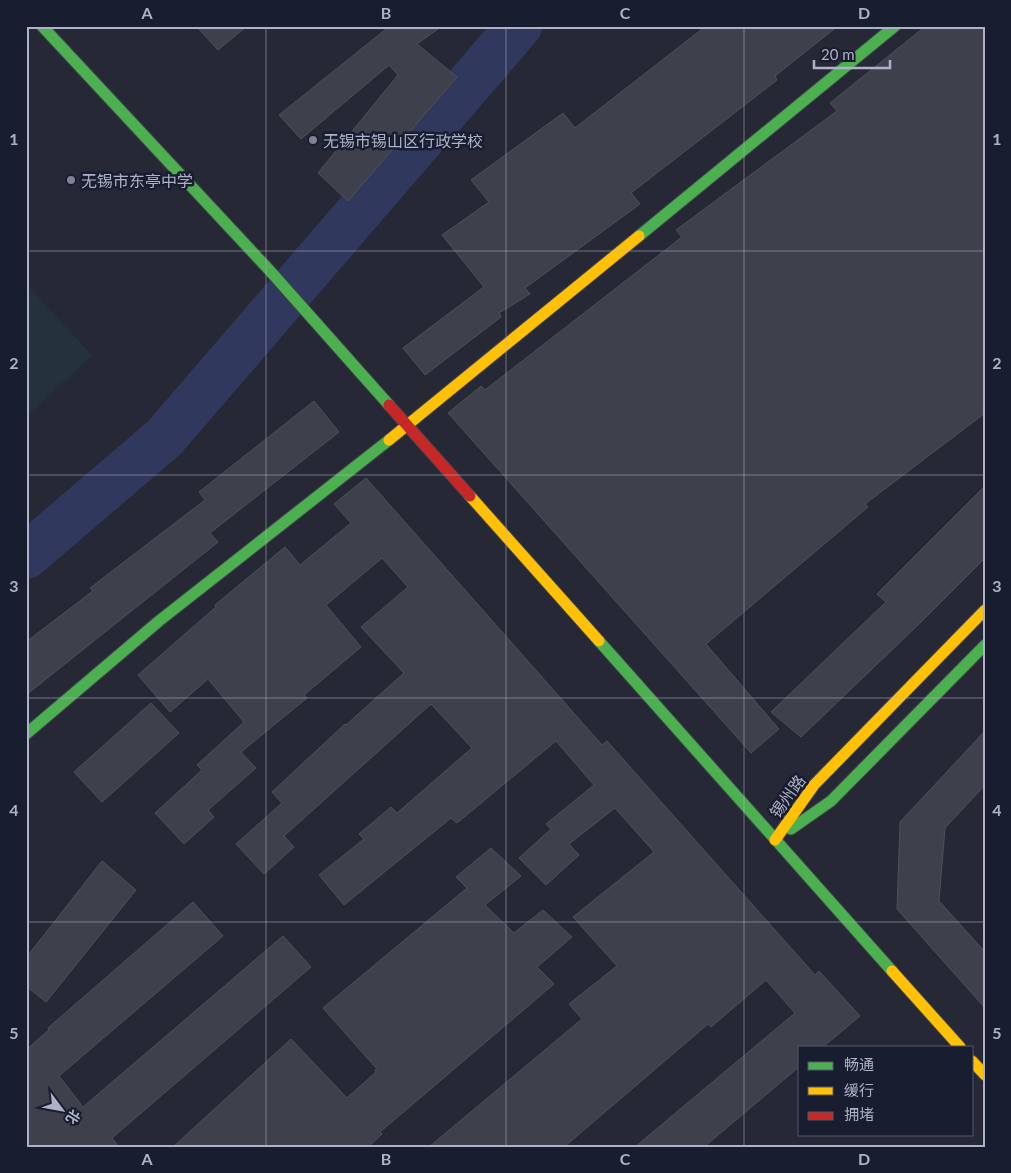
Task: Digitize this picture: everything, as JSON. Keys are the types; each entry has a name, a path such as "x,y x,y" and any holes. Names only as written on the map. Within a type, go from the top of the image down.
{"street":[{"path":"42,26 271,272 959,1046"},
{"path":"26,734 159,621 407,426 896,26"},
{"name":"锡州路","path":"775,840 814,785 985,610"},
{"name":"锡州路","path":"775,840 831,801 985,645"},
{"path":"974,1063 985,1075"}],"shaded area":[{"path":"26,284 92,355 26,417"}],"building":[{"path":"196,26 247,26 218,50"},
{"path":"390,26 442,26 417,44 457,77 348,201 318,173 398,75 389,65 301,139 279,115"},
{"path":"706,26 838,26 775,76 777,80 631,193 640,204 525,288 530,294 499,313 501,317 425,375 403,348 484,287 442,235 489,202 471,180 563,113 575,128"},
{"path":"926,26 985,26 985,413 865,504 868,507 706,644 779,729 751,753 448,413 481,386 485,390 682,237 676,230 837,111 830,103"},
{"path":"314,401 339,432 210,533 218,542 26,695 26,642 93,591 90,588 205,500 199,492"},
{"path":"366,478 602,745 607,741 815,975 819,971 860,1016 824,1046 798,1046 798,1068 704,1147 635,1147 795,1013 766,980 711,1027 708,1024 564,1147 429,1147 582,1019 569,1004 617,966 573,917 654,852 615,808 569,844 579,855 546,885 519,858 551,829 546,824 594,785 556,741 457,823 451,818 344,905 319,875 364,839 359,834 391,807 397,813 472,748 431,704 284,836 294,847 264,874 236,844 282,803 272,792 345,724 404,673 361,627 408,587 382,558 326,605 361,647 304,695 307,698 241,752 256,768 208,810 214,817 184,844 155,813 202,770 197,765 244,722 208,679 170,712 138,675 216,607 215,605 285,547 300,565 351,523 334,504"},
{"path":"985,486 985,558 801,737 771,712 886,602 877,594"},
{"path":"151,703 179,733 102,802 74,772"},
{"path":"985,731 985,785 945,828 939,901 985,952 985,1008 897,909 900,822"},
{"path":"491,848 521,876 485,905 514,933 543,910 572,937 537,967 554,984 380,1132 382,1134 368,1147 173,1147 291,1039 347,1098 376,1072 375,1070 377,1069 323,1008 467,888 456,877"},
{"path":"102,861 136,890 46,1002 26,986 26,958"},
{"path":"193,902 223,936 59,1076 83,1107 283,936 311,967 112,1138 119,1147 26,1147 26,1050 49,1030 48,1028"}],"waterway":[{"path":"26,556 164,438 519,26"}],"traffic: fast":[{"path":"42,26 271,272 389,405"},
{"path":"639,236 895,26"},
{"path":"26,734 159,621 389,440"},
{"path":"599,641 892,971"},
{"path":"791,829 831,801 985,645"}],"traffic: slow":[{"path":"389,440 639,236"},
{"path":"470,496 599,641"},
{"path":"775,840 814,785 985,610"},
{"path":"892,971 959,1046"},
{"path":"974,1063 985,1075"}],"traffic: jam":[{"path":"389,405 470,496"}],"place":[{"name":"无锡市锡山区行政学校","path":"313,140"},
{"name":"无锡市东亭中学","path":"71,180"}]}
